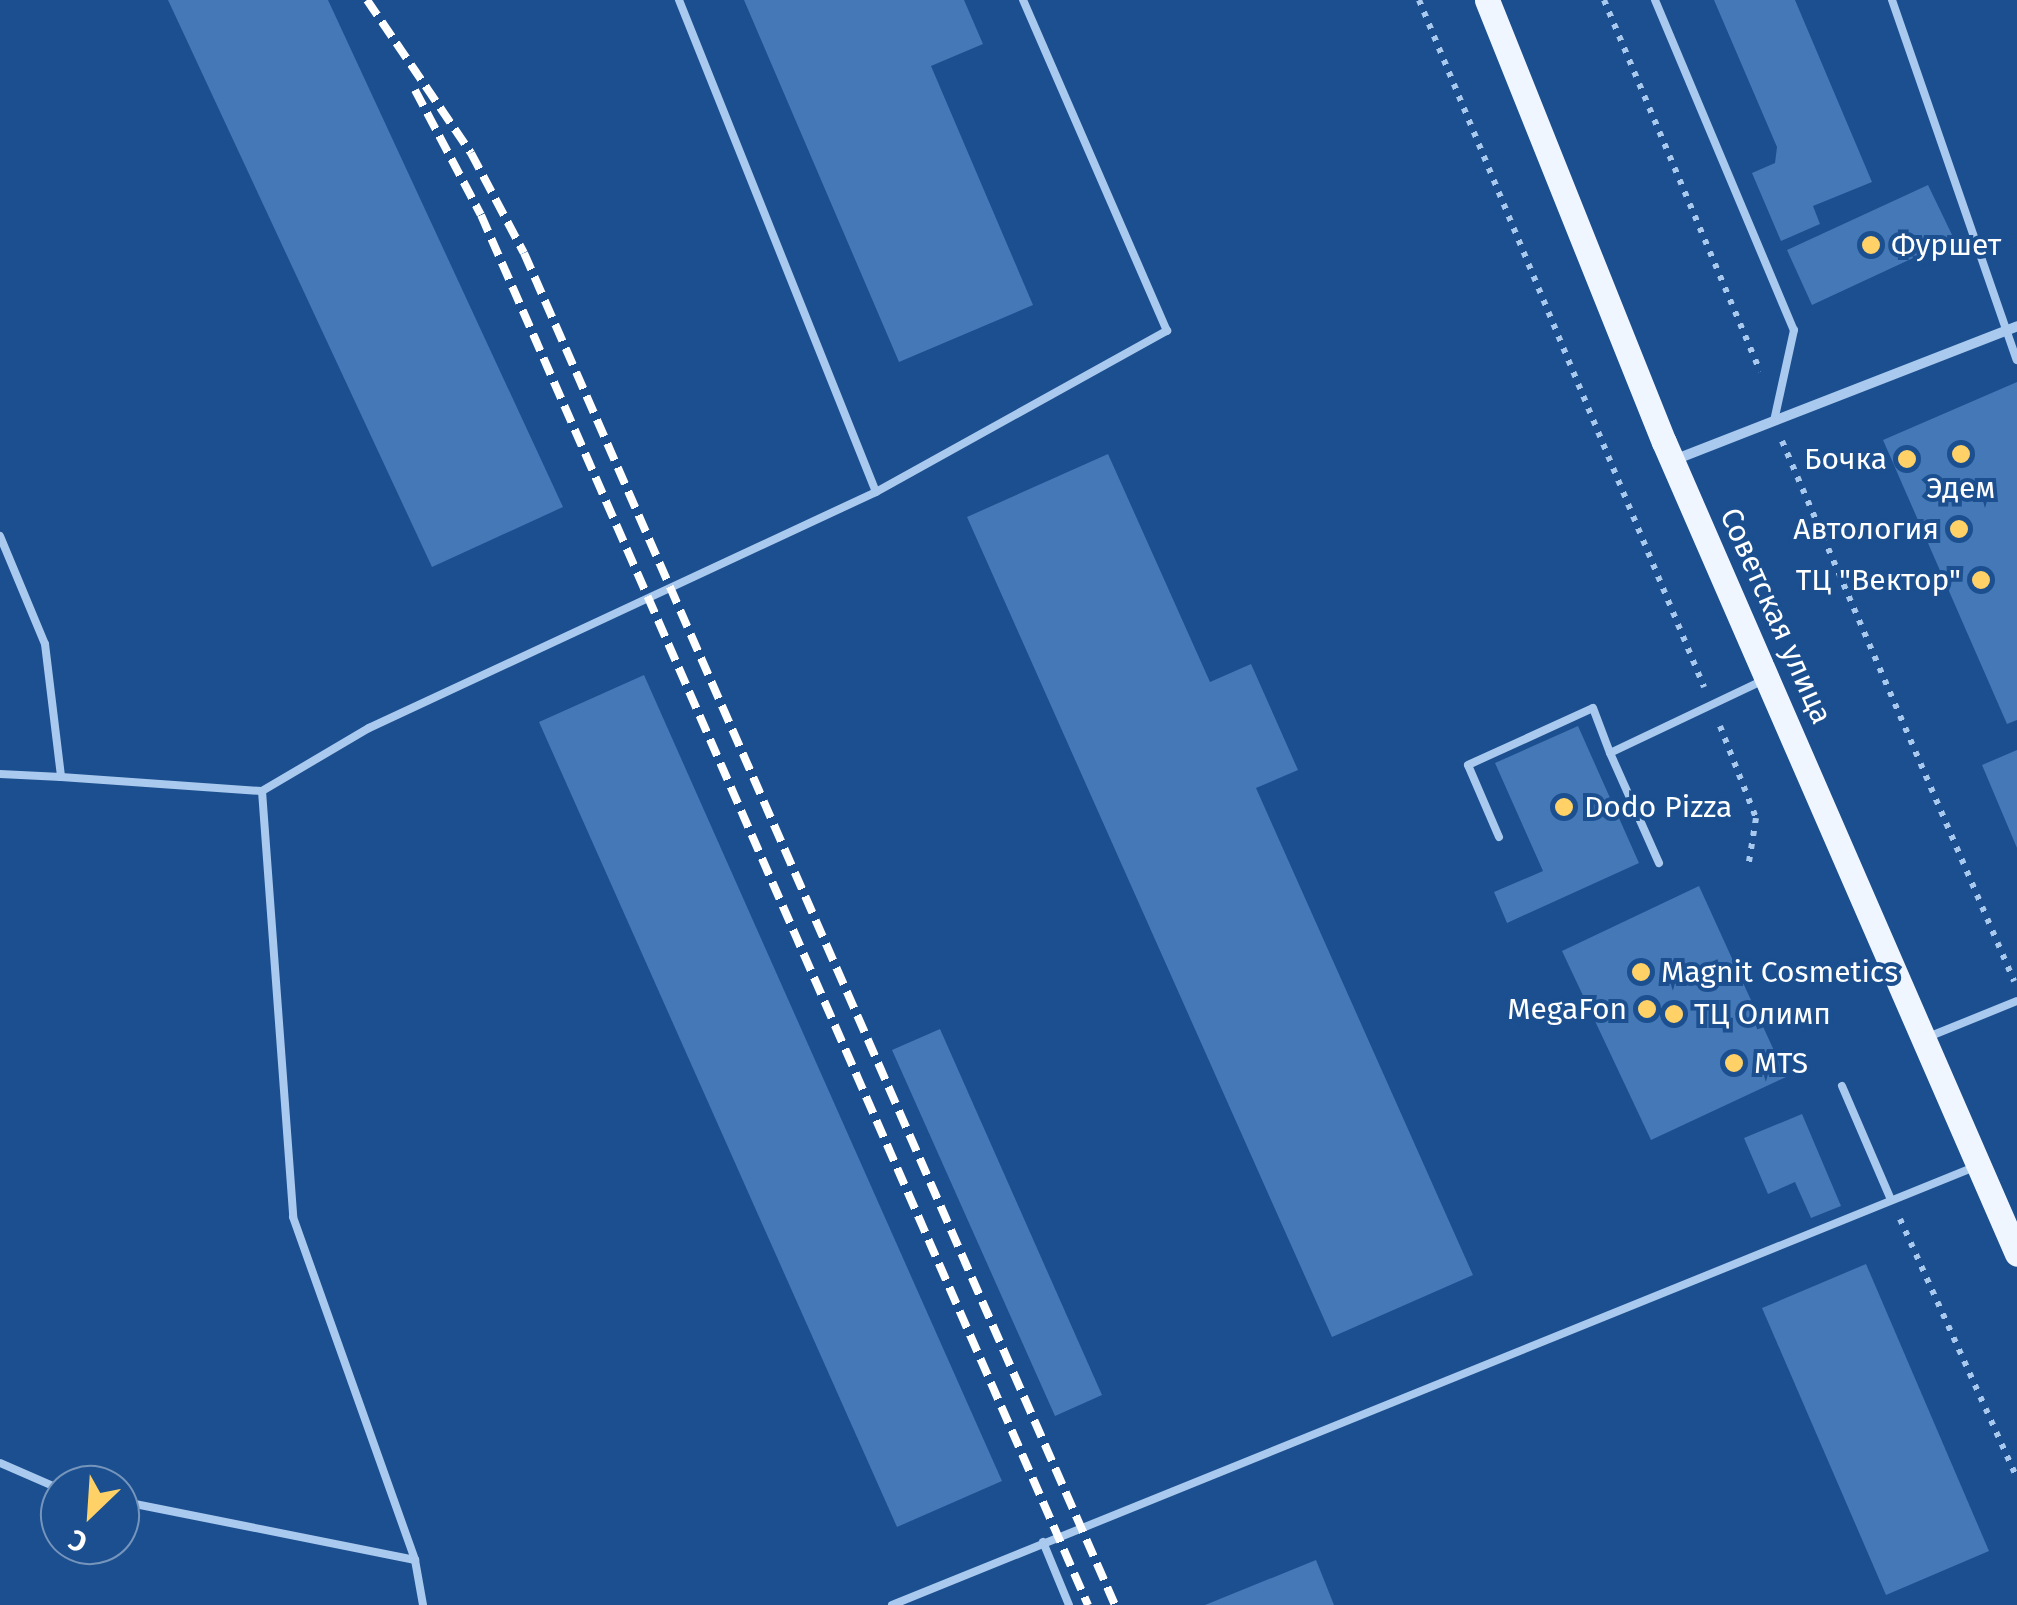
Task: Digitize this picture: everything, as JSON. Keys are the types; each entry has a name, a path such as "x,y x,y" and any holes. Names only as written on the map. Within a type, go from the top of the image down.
{"main road":[{"name":"Советская улица","path":"1487,0 1673,461 2017,1254"}],"street":[{"path":"1673,461 2011,328"}],"lane":[{"path":"679,0 876,492"},
{"path":"0,774 262,791 368,728 876,492 1168,331 1023,0"},
{"path":"1655,0 1794,330 1774,421"},
{"path":"1892,0 2011,328 2017,360"},
{"path":"0,536 45,644 61,777"},
{"path":"1610,753 1768,678"},
{"path":"1498,837 1468,765 1593,708 1659,863"},
{"path":"262,791 293,1218 416,1560 423,1605"},
{"path":"1924,1039 2017,1000"},
{"path":"1842,1086 1892,1200"},
{"path":"892,1605 1981,1164"},
{"path":"0,1464 40,1481"},
{"path":"140,1505 416,1560"},
{"path":"1044,1542 1069,1605"}],"path":[{"path":"1419,0 1756,818 1748,868"},
{"path":"1604,0 1774,421 2017,987"},
{"path":"1892,1200 2017,1478"}],"building":[{"path":"168,0 328,0 563,507 432,567"},
{"path":"744,0 964,0 983,44 931,66 1033,305 899,362"},
{"path":"1714,0 1795,0 1872,182 1813,206 1820,224 1781,241 1752,173 1775,163 1777,147"},
{"name":"Фуршет","path":"1928,185 1954,239 1812,305 1787,250"},
{"name":"ТЦ \"Вектор\"","path":"2017,382 2017,720 2007,724 1883,440"},
{"path":"1108,454 1210,682 1251,664 1298,770 1256,788 1473,1275 1332,1337 967,517"},
{"path":"644,675 1002,1481 897,1527 539,722"},
{"path":"1578,726 1639,863 1507,923 1494,892 1543,871 1495,763"},
{"path":"2017,750 2017,848 1982,765"},
{"name":"ТЦ Олимп","path":"1699,886 1786,1077 1651,1140 1562,951"},
{"path":"940,1029 1102,1395 1055,1416 892,1050"},
{"path":"1802,1114 1841,1206 1811,1218 1795,1182 1768,1194 1744,1138"},
{"path":"1866,1264 1989,1551 1886,1595 1762,1308"},
{"path":"1316,1560 1334,1605 1205,1605"}],"railway":[{"path":"367,0 471,153 524,253 1115,1605"},
{"path":"415,90 481,215 1088,1605"}],"place":[{"name":"Фуршет","path":"1871,245"},
{"name":"Эдем","path":"1961,454"},
{"name":"Бочка","path":"1907,459"},
{"name":"Автология","path":"1959,529"},
{"name":"ТЦ \"Вектор\"","path":"1981,580"},
{"name":"Dodo Pizza","path":"1564,807"},
{"name":"Magnit Cosmetics","path":"1641,972"},
{"name":"MegaFon","path":"1647,1009"},
{"name":"ТЦ Олимп","path":"1674,1014"},
{"name":"MTS","path":"1734,1063"}]}
